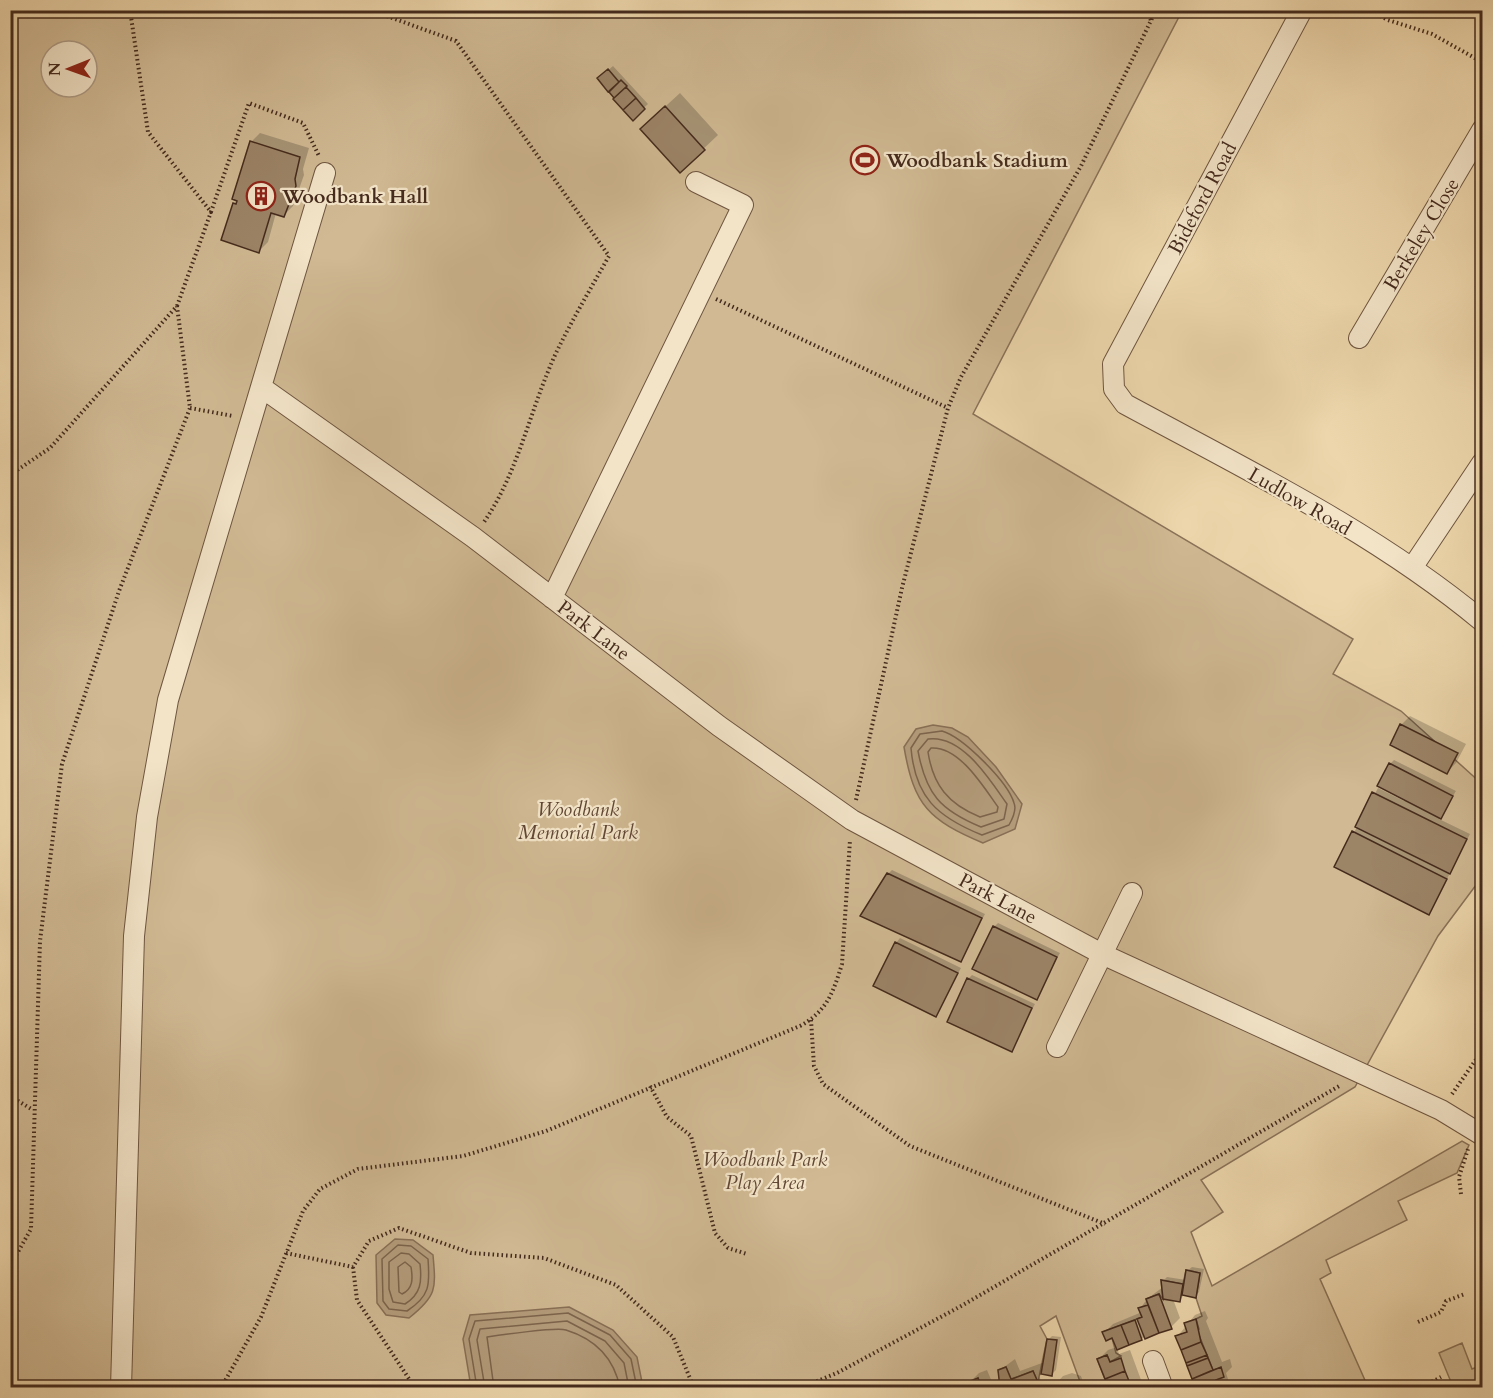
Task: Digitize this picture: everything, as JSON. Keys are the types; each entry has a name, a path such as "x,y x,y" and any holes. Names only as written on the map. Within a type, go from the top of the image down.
{"street":[{"name":"Bideford Road","path":"1114,389 1113,364 1302,10"},
{"name":"Berkeley Close","path":"1359,338 1482,130"},
{"path":"121,1388 134,936 147,817 168,700 325,173"},
{"path":"552,598 743,205 696,182"},
{"name":"Park Lane","path":"261,387 473,537 720,726 852,820 1102,954 1442,1110 1478,1132"},
{"name":"Ludlow Road","path":"1114,389 1125,404 1276,486 1412,568 1482,621"},
{"path":"1412,568 1482,463"},
{"path":"1057,1047 1132,893"},
{"path":"1153,1361 1163,1388"}],"path":[{"path":"130,10 148,132 211,212"},
{"path":"370,10 456,41 609,256 556,353 527,424 512,473 473,537"},
{"path":"1148,10 1151,22"},
{"path":"221,1388 261,1317 303,1211 320,1189 358,1170 463,1156 546,1131 811,1020 826,1004 842,964 852,820 902,588 948,408 961,378 1081,166 1156,10"},
{"path":"1368,10 1388,20 1432,33 1482,62"},
{"path":"10,475 50,448 177,306 249,103 303,123 314,142 325,173"},
{"path":"701,292 948,408"},
{"path":"10,1266 31,1229 40,941 62,764 119,591 190,408 177,306"},
{"path":"190,408 252,419"},
{"path":"811,1020 814,1066 823,1084 910,1146 1105,1224"},
{"path":"1442,1110 1482,1051"},
{"path":"800,1388 837,1373 931,1322 1362,1075"},
{"path":"650,1086 667,1117 691,1136 715,1233 728,1248 747,1254"},
{"path":"10,1096 34,1110"},
{"path":"1461,1194 1459,1177 1478,1132"},
{"path":"415,1388 357,1300 353,1267 369,1241 399,1228 471,1253 544,1258 616,1285 673,1337 694,1388"},
{"path":"286,1252 353,1267"},
{"path":"1418,1322 1441,1312 1446,1301 1465,1294"},
{"path":"1420,1388 1441,1377"}],"green space":[{"name":"Woodbank Memorial Park","path":"10,11 1182,11 973,414 1353,639 1333,674 1401,711 1482,784 1482,877 1438,936 1355,1087 1201,1180 1223,1212 1191,1232 1212,1286 1462,1141 1469,1145 1457,1173 1398,1201 1407,1220 1326,1260 1331,1273 1320,1279 1368,1387 1219,1387 1216,1380 1220,1368 1213,1370 1197,1330 1199,1329 1196,1319 1202,1316 1196,1298 1200,1273 1186,1270 1183,1284 1161,1280 1163,1299 1159,1294 1146,1299 1148,1305 1139,1309 1142,1317 1103,1332 1106,1340 1112,1338 1116,1353 1121,1356 1110,1362 1107,1355 1097,1359 1108,1387 1082,1387 1056,1316 1040,1326 1047,1339 1037,1387 1031,1387 1030,1383 1037,1380 1033,1371 1011,1379 1006,1367 998,1370 1001,1383 982,1387 978,1378 970,1388 11,1387"},
{"path":"1462,1343 1472,1369 1482,1365 1482,1387 1439,1387 1451,1382 1439,1353"}],"water":[{"path":"933,725 952,728 968,737 996,767 1022,804 1015,829 983,843 949,827 927,808 913,784 904,747 916,729"},
{"path":"395,1239 413,1240 433,1255 433,1291 425,1304 409,1318 386,1315 377,1303 376,1255"},
{"path":"569,1307 613,1330 637,1357 643,1387 471,1387 463,1339 470,1315"}],"building":[{"path":"608,69 619,82 608,92 597,78"},
{"path":"621,80 627,86 614,98 609,92"},
{"path":"626,87 636,98 623,110 613,99"},
{"path":"636,98 645,109 633,121 623,110"},
{"path":"665,106 705,150 680,173 640,129"},
{"name":"Woodbank Hall","path":"250,141 300,157 295,179 296,186 284,217 271,213 259,253 221,240 233,203 236,204 237,201 232,199"},
{"path":"1400,724 1458,753 1447,774 1390,745"},
{"path":"1389,763 1453,796 1441,819 1377,786"},
{"path":"1372,792 1467,839 1450,874 1355,827"},
{"path":"1352,831 1447,879 1429,915 1334,867"},
{"path":"887,873 982,918 961,962 860,916"},
{"path":"993,926 1057,957 1037,1000 972,969"},
{"path":"895,942 958,973 936,1017 873,986"},
{"path":"967,978 1032,1008 1012,1052 947,1022"},
{"path":"1186,1270 1200,1273 1196,1298 1182,1295"},
{"path":"1161,1280 1183,1284 1180,1302 1163,1299"},
{"path":"1159,1294 1172,1329 1159,1333 1146,1299"},
{"path":"1148,1305 1159,1333 1145,1339 1137,1319 1142,1317 1138,1308"},
{"path":"1196,1319 1201,1342 1181,1350 1175,1336 1187,1332 1184,1323"},
{"path":"1135,1320 1142,1340 1129,1345 1121,1325"},
{"path":"1121,1325 1129,1345 1117,1350 1112,1338 1106,1341 1102,1332"},
{"path":"1047,1339 1057,1340 1052,1376 1041,1374"},
{"path":"1201,1342 1207,1355 1186,1363 1181,1350"},
{"path":"1107,1355 1110,1362 1121,1358 1125,1371 1105,1379 1097,1359"},
{"path":"1207,1355 1208,1358 1187,1366 1186,1363"},
{"path":"1208,1358 1213,1370 1192,1379 1187,1366"},
{"path":"1006,1367 1016,1388 1000,1388 998,1370"},
{"path":"1221,1367 1224,1377 1216,1380 1218,1385 1196,1388 1192,1379"},
{"path":"1033,1371 1037,1380 1030,1383 1031,1388 1016,1388 1012,1379"},
{"path":"1125,1371 1131,1386 1108,1388 1105,1379"},
{"path":"978,1378 982,1388 970,1388 968,1382"},
{"path":"1062,1381 1073,1388 1050,1388 1052,1385"}],"place":[{"name":"Woodbank Stadium","path":"865,160"},
{"name":"Woodbank Hall","path":"261,196"}],"park label":[{"name":"Woodbank Park Play Area","path":"765,1170"}]}
